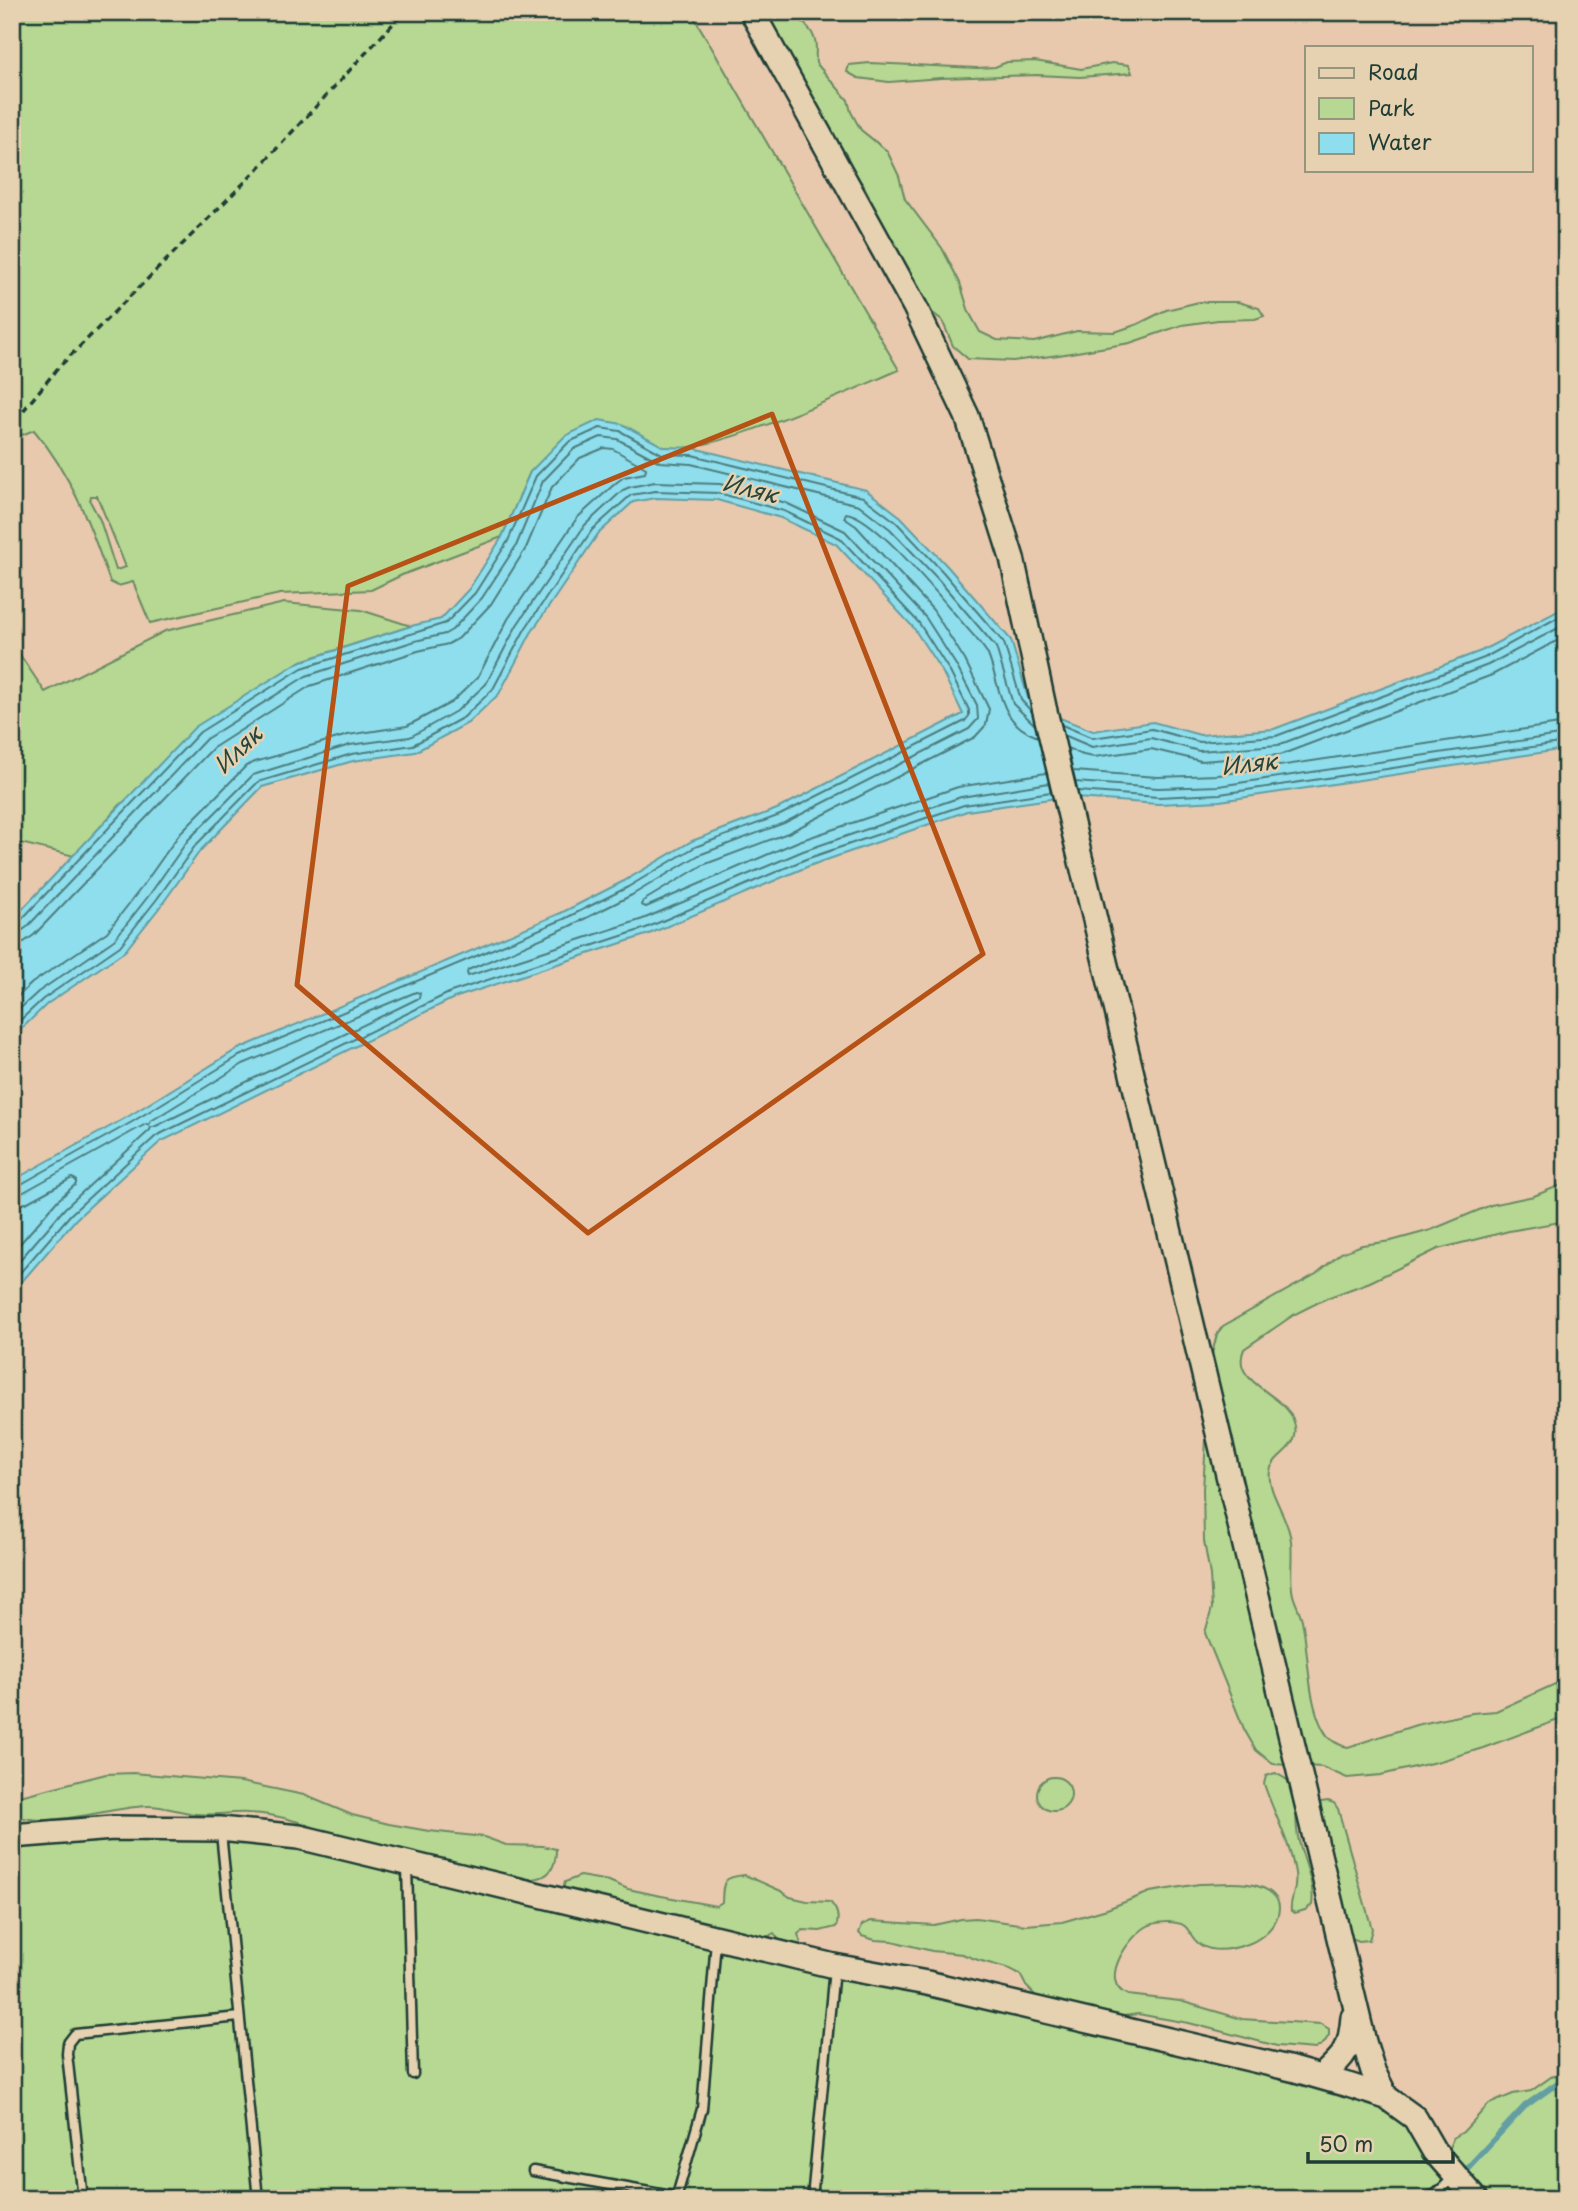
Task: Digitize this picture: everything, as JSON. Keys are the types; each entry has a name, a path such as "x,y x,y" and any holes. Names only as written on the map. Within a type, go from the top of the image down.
{"street":[{"path":"752,12 915,307 967,416 1012,558 1101,946 1364,2042 1373,2071 1386,2097"},
{"path":"12,1836 113,1828 220,1829 299,1837 834,1966 927,1983 1321,2077 1386,2097 1415,2118 1434,2151 1476,2198"},
{"path":"1321,2077 1341,2058 1351,2041 1355,2003"}],"lane":[{"path":"220,1829 258,2199"},
{"path":"407,1863 413,2074"},
{"path":"533,2171 677,2198 702,2109 716,1938"},
{"path":"812,2199 834,1966"},
{"path":"83,2199 67,2054 68,2043 75,2034 239,2017"},
{"path":"1426,2199 1451,2180 1476,2198"}],"path":[{"path":"12,415 23,411 58,368 253,174 404,12"}],"highlighted area":[{"path":"772,414 983,954 588,1233 297,985 348,586"}],"green space":[{"path":"12,12 691,12 899,370 780,420 684,448 664,447 622,424 530,472 502,537 402,575 371,590 280,594 150,623 133,582 118,586 110,582 79,502 47,447 34,430 12,439","holes":["91,496 97,496 126,567 116,570 100,520 90,501"]},
{"path":"768,12 783,13 796,18 812,33 816,42 816,63 848,100 861,130 887,151 899,176 905,199 942,248 980,332 997,340 1034,342 1077,331 1115,332 1166,310 1199,302 1238,302 1259,308 1264,316 1182,325 1130,343 1059,355 1013,361 968,359 953,346 942,320 922,305 869,209 869,196 863,184 843,165 801,100 798,70 793,60 770,39 766,23"},
{"path":"1035,61 1081,69 1112,63 1129,65 1132,73 889,82 858,78 847,72 849,65 870,63 977,68 995,67 1007,62"},
{"path":"284,603 361,610 411,626 299,662 120,805 74,856 12,841 12,643 45,692 165,631"},
{"path":"1566,1183 1566,1221 1509,1231 1438,1249 1295,1314 1244,1349 1242,1360 1244,1370 1250,1378 1286,1408 1295,1428 1292,1443 1273,1464 1270,1479 1289,1532 1291,1582 1302,1620 1311,1690 1318,1717 1328,1736 1348,1747 1416,1725 1472,1713 1496,1711 1566,1679 1566,1717 1483,1748 1381,1775 1347,1778 1322,1767 1273,1764 1256,1750 1244,1729 1205,1633 1212,1608 1204,1541 1203,1489 1211,1358 1217,1334 1223,1326 1316,1274 1341,1253 1362,1245 1391,1241 1431,1230 1491,1205 1534,1196"},
{"path":"133,1773 241,1782 304,1795 352,1815 389,1824 484,1837 506,1845 556,1849 555,1858 546,1875 534,1879 517,1879 345,1841 298,1822 261,1814 202,1814 148,1806 41,1820 12,1813 12,1798 106,1774"},
{"path":"1275,1773 1288,1781 1294,1793 1298,1839 1312,1886 1312,1905 1295,1913 1291,1911 1296,1879 1293,1862 1264,1784 1266,1776"},
{"path":"1054,1777 1066,1782 1071,1794 1066,1806 1054,1811 1042,1806 1037,1794 1042,1782"},
{"path":"1328,1801 1334,1803 1338,1809 1372,1929 1369,1940 1359,1941 1349,1937 1315,1806"},
{"path":"221,1822 1386,2097 1458,2178 1467,2169 1449,2148 1453,2138 1463,2132 1489,2104 1513,2094 1531,2091 1551,2077 1566,2071 1566,2199 12,2199 12,1838"},
{"path":"745,1875 790,1897 830,1902 837,1913 836,1927 820,1931 803,1930 798,1934 801,1944 799,1947 783,1945 774,1933 762,1940 563,1889 565,1882 580,1876 609,1881 628,1889 716,1906 722,1902 725,1881"},
{"path":"1240,1883 1263,1888 1273,1894 1278,1902 1276,1919 1271,1928 1254,1941 1223,1950 1203,1946 1180,1924 1165,1922 1149,1925 1131,1940 1119,1960 1115,1980 1119,1989 1128,1995 1180,2001 1242,2019 1321,2024 1329,2029 1324,2043 1315,2049 1277,2046 1189,2023 1138,2014 1117,2017 1037,1997 1026,1986 1020,1974 1010,1969 962,1954 875,1940 859,1933 862,1925 871,1921 934,1925 976,1918 1026,1925 1062,1922 1107,1909 1150,1892 1199,1884"}],"water":[{"name":"Иляк","path":"599,420 622,424 664,447 693,448 866,490 901,517 1011,640 1028,698 1042,711 1093,731 1153,722 1200,735 1274,729 1481,651 1558,611 1566,602 1566,749 1220,801 1158,804 1064,797 967,811 809,866 649,934 454,998 160,1142 76,1219 12,1293 12,1181 129,1116 236,1050 561,913 624,881 692,841 777,809 963,714 943,673 913,627 836,544 781,518 717,500 655,498 633,502 598,534 531,633 499,694 468,723 415,752 353,761 262,787 200,851 125,951 47,1004 12,1038 12,920 195,727 299,662 441,619 469,589 502,537 530,472 565,436"}],"waterway":[{"path":"1460,2176 1525,2106 1566,2077"}]}
